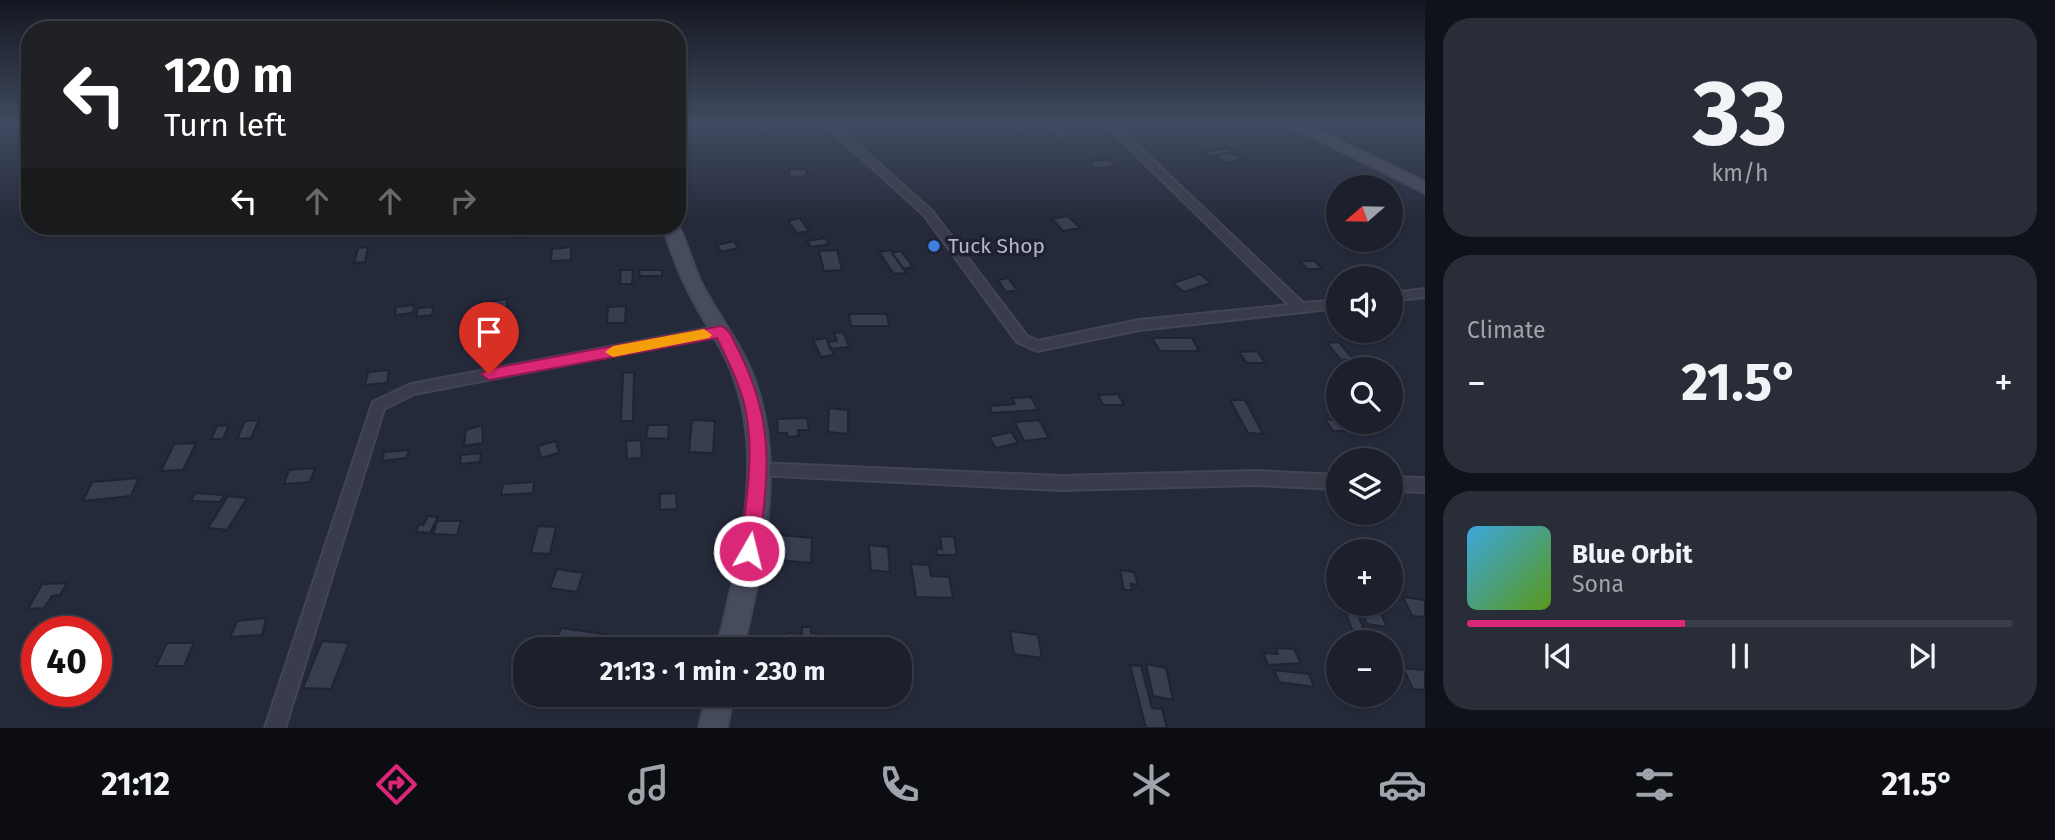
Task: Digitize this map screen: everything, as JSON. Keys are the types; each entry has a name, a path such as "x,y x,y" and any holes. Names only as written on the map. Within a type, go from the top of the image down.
{"street":[{"path":"865,156 928,213 1022,339 1037,346 1139,326 1326,306"},
{"path":"1143,156 1300,309"},
{"path":"1363,156 1425,188"},
{"path":"674,235 687,272 735,357 752,398 757,423 759,469 752,534 732,637"},
{"path":"1403,296 1425,293"},
{"path":"275,728 378,406 411,389 721,331"},
{"path":"759,469 1060,483 1256,478 1326,481"},
{"path":"1403,484 1425,485"},
{"path":"713,728 717,707"}],"building":[{"path":"1216,156 1237,156 1242,159 1226,163"},
{"path":"1110,160 1116,167 1095,168 1089,161"},
{"path":"806,169 808,176 790,177 788,170"},
{"path":"1068,216 1080,228 1063,231 1052,219"},
{"path":"800,218 809,231 797,233 788,221"},
{"path":"503,235 525,235 523,238"},
{"path":"825,238 829,244 811,247 807,241"},
{"path":"734,241 738,248 721,252 717,245"},
{"path":"368,247 365,262 354,263 358,248"},
{"path":"571,247 571,260 551,261 552,249"},
{"path":"837,250 842,270 824,271 819,251"},
{"path":"892,250 906,273 894,274 879,252"},
{"path":"901,251 913,267 904,269 892,253"},
{"path":"1300,261 1315,261 1322,269 1307,269"},
{"path":"621,270 633,270 632,284 620,284"},
{"path":"640,270 662,270 662,276 639,276"},
{"path":"1200,274 1211,283 1184,292 1173,283"},
{"path":"1008,278 1017,290 1006,292 998,280"},
{"path":"507,299 507,307 501,308 502,312 480,315 480,303"},
{"path":"414,305 413,313 395,315 396,307"},
{"path":"626,306 625,323 607,323 608,307"},
{"path":"433,307 432,315 416,317 418,308"},
{"path":"849,314 887,314 889,326 851,326"},
{"path":"843,332 849,347 830,349 828,342 837,341 834,333"},
{"path":"826,338 834,355 821,357 813,340"},
{"path":"1152,338 1192,338 1199,351 1160,351"},
{"path":"1327,343 1340,343 1351,357 1339,357"},
{"path":"1257,351 1265,363 1247,363 1239,352"},
{"path":"389,370 387,383 365,385 368,372"},
{"path":"634,372 633,421 621,421 623,373"},
{"path":"1118,394 1124,405 1103,405 1098,395"},
{"path":"1031,397 1038,410 992,413 989,406 1015,404 1012,398"},
{"path":"1230,400 1245,400 1263,434 1248,433"},
{"path":"829,408 848,410 848,434 828,432"},
{"path":"807,418 809,430 798,430 799,436 788,437 787,433 778,433 777,419"},
{"path":"259,420 251,438 237,439 245,421"},
{"path":"692,420 715,421 713,453 689,452"},
{"path":"1039,420 1049,438 1024,441 1015,422"},
{"path":"229,425 223,439 211,439 217,426"},
{"path":"482,425 483,443 464,446 466,430"},
{"path":"648,425 669,425 668,439 646,438"},
{"path":"1011,432 1018,443 996,448 989,437"},
{"path":"641,440 642,458 627,459 626,441"},
{"path":"556,441 559,453 541,458 538,446"},
{"path":"196,443 183,470 161,471 174,444"},
{"path":"409,450 406,458 382,461 384,452"},
{"path":"481,453 480,462 460,464 461,455"},
{"path":"315,468 310,482 284,484 289,470"},
{"path":"139,478 131,496 83,501 92,482"},
{"path":"534,482 533,493 501,495 503,484"},
{"path":"195,493 224,495 220,502 191,501"},
{"path":"676,493 677,509 660,510 660,494"},
{"path":"228,496 247,498 227,530 208,528"},
{"path":"428,516 438,517 430,533 416,532 419,524 423,525"},
{"path":"437,521 461,521 457,535 433,534"},
{"path":"538,526 556,527 550,554 531,553"},
{"path":"780,535 812,538 811,563 779,560"},
{"path":"940,536 954,537 957,555 937,555 936,548 942,549"},
{"path":"869,545 888,547 890,572 871,570"},
{"path":"911,564 929,565 931,576 949,577 953,598 916,597"},
{"path":"557,569 583,573 577,592 550,588"},
{"path":"1120,570 1134,572 1138,585 1131,584 1132,590 1124,590"},
{"path":"67,583 60,595 52,596 44,608 28,609 42,584"},
{"path":"1403,597 1425,600 1425,617 1412,616"},
{"path":"1347,616 1358,616 1364,630 1352,630"},
{"path":"1363,616 1382,616 1387,627 1367,624"},
{"path":"266,618 262,635 230,637 237,621"},
{"path":"802,627 811,627 811,633 816,633 816,637 787,637 787,633 802,634"},
{"path":"561,628 604,634 603,637 558,637"},
{"path":"1010,631 1038,635 1042,658 1014,654"},
{"path":"322,641 349,643 331,689 303,688"},
{"path":"167,643 194,643 184,666 156,666"},
{"path":"1276,648 1294,649 1301,663 1268,665 1263,653 1278,654"},
{"path":"1146,664 1166,668 1173,700 1153,696"},
{"path":"1130,665 1141,666 1152,708 1162,709 1167,728 1146,728"},
{"path":"1403,668 1425,670 1425,690 1413,689"},
{"path":"1274,670 1309,674 1314,687 1279,682"}],"slow traffic":[{"path":"613,352 704,335"}],"place":[{"name":"Tuck Shop","path":"934,246"}],"route":[{"path":"489,374 721,331 752,398 757,423 759,469 749,551"}]}
